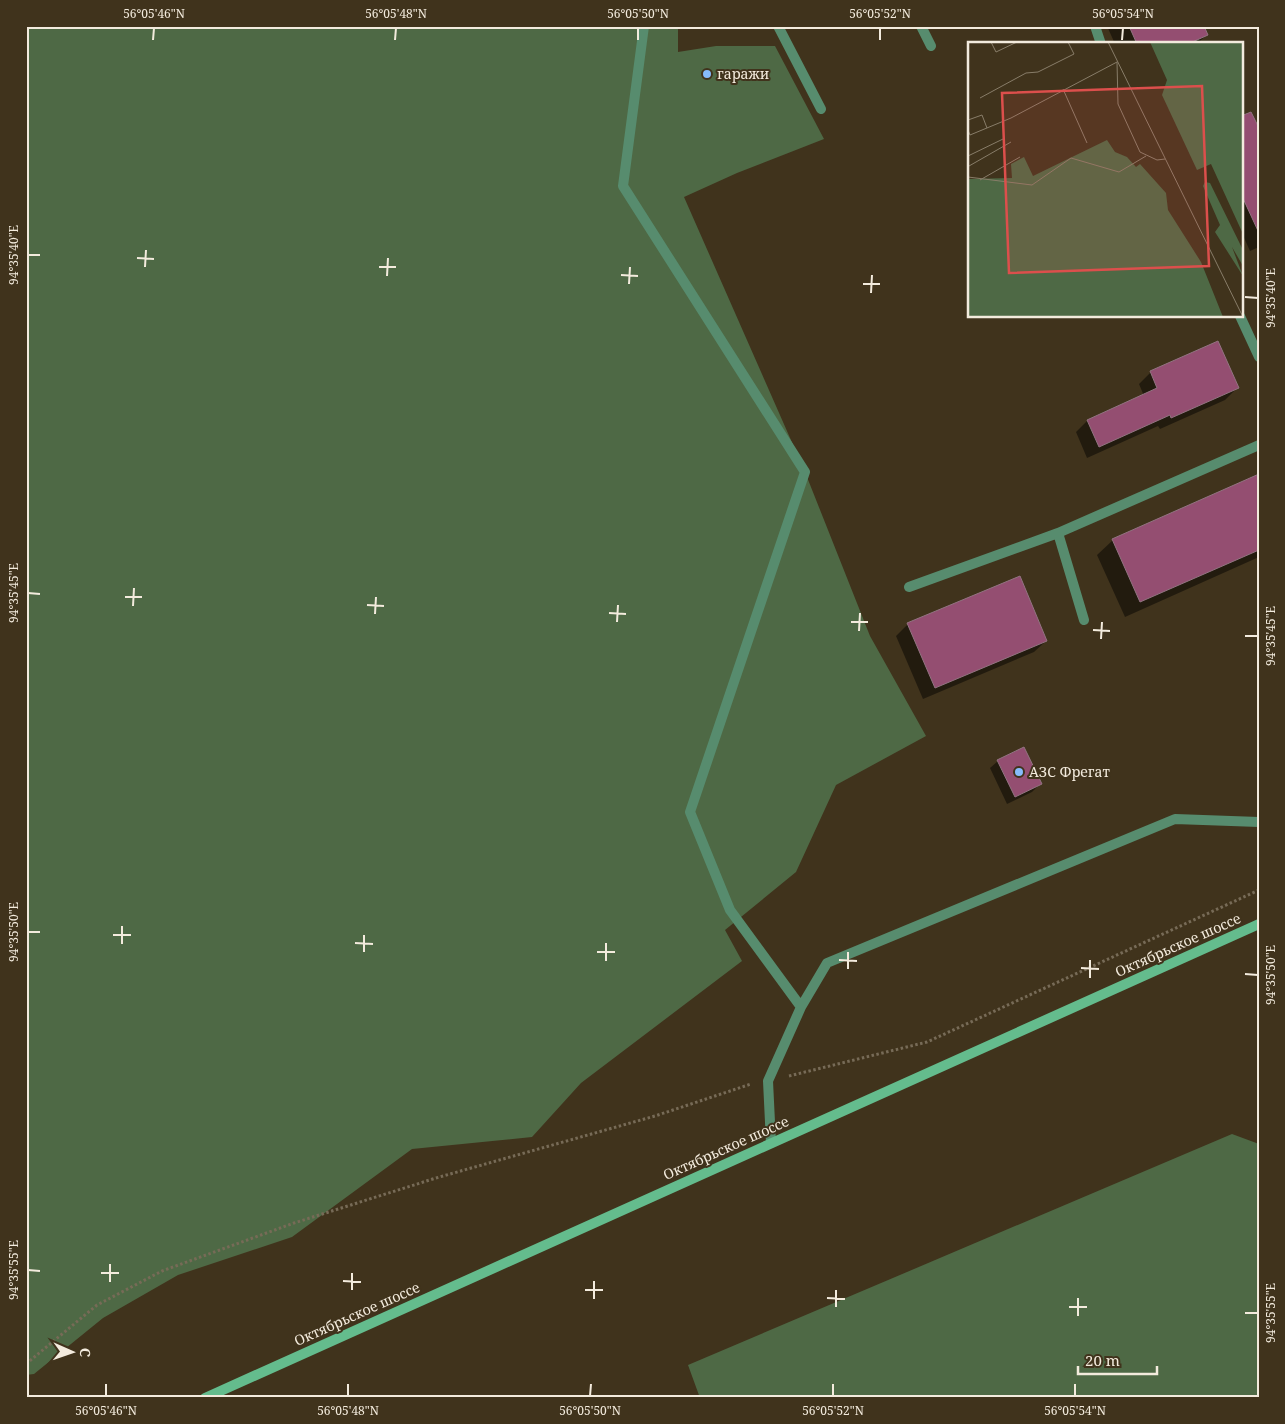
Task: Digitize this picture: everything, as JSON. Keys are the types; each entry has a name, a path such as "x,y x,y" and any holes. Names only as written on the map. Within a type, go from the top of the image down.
{"main road":[{"name":"Октябрьское шоссе","path":"205,1398 1259,924"}],"lane":[{"path":"644,26 623,186 805,472 690,812 730,910 801,1007"},
{"path":"778,26 820,109"},
{"path":"921,26 931,46"},
{"path":"1095,26 1100,42"},
{"path":"1241,318 1259,356"},
{"path":"908,586 1058,532 1259,445"},
{"path":"1058,532 1084,620"},
{"path":"771,1143 768,1081 801,1007 827,963 1175,819 1259,822"}],"path":[{"path":"26,1364 97,1305 162,1271 294,1224 436,1178 655,1116 754,1082 768,1081 927,1042 1259,890"}],"green space":[{"path":"26,26 678,26 678,52 716,46 775,46 824,139 737,173 684,197 805,472 870,636 926,736 836,785 796,872 725,930 742,961 581,1083 532,1137 412,1149 292,1237 178,1275 103,1318 34,1374 26,1375"},
{"path":"1232,1134 1259,1144 1259,1398 700,1398 688,1365"}],"building":[{"path":"1129,26 1204,26 1208,35 1192,42 1136,42"},
{"path":"1251,112 1259,128 1259,233 1242,196 1242,116"},
{"path":"1218,341 1239,388 1171,418 1170,415 1099,447 1087,420 1157,388 1150,371"},
{"path":"1259,474 1259,550 1140,602 1112,539"},
{"path":"1020,576 1047,641 935,688 907,623"},
{"name":"АЗС Фрегат","path":"1024,747 1042,784 1015,797 997,760"}],"place":[{"name":"гаражи","path":"707,74"},
{"name":"АЗС Фрегат","path":"1019,772"}]}
